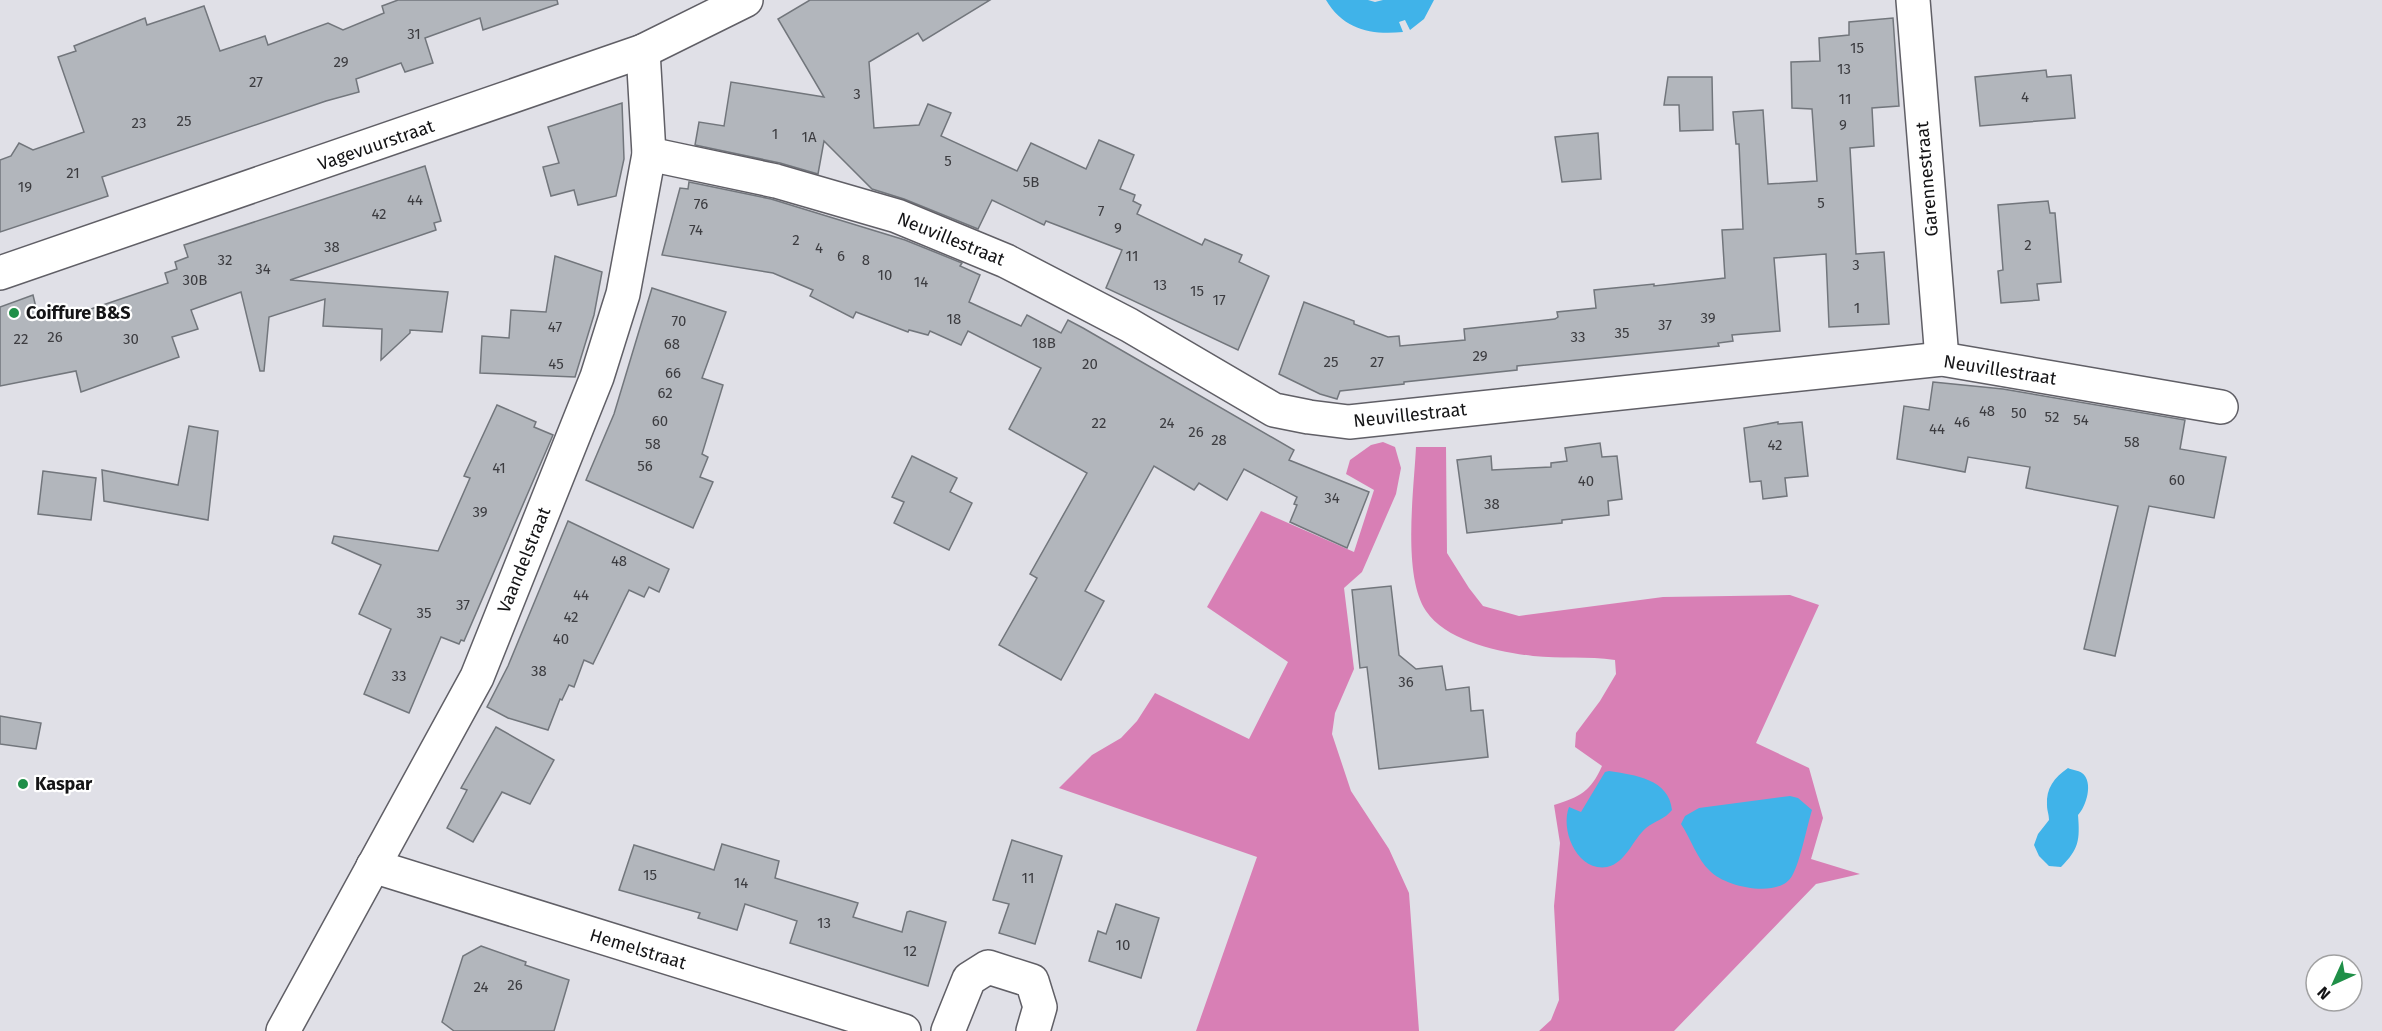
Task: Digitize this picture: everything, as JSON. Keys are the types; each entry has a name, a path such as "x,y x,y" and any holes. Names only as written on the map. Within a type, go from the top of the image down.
{"street":[{"name":"Vagevuurstraat","path":"0,273 644,51 746,0"},
{"name":"Garennestraat","path":"1913,0 1942,359"},
{"name":"Vaandelstraat","path":"283,1031 477,677 589,398 623,294 649,154 644,51"},
{"name":"Neuvillestraat","path":"649,154 776,181 897,216 1006,261 1129,325 1274,410 1309,417 1349,422 1942,359 2221,407"},
{"name":"Hemelstraat","path":"373,866 904,1031"},
{"path":"948,1031 969,979 988,968 1032,981 1040,1007 1033,1031"}],"shaded area":[{"path":"1383,442 1395,447 1401,468 1396,494 1362,572 1344,588 1354,669 1335,713 1332,734 1351,791 1389,849 1409,893 1419,1031 1196,1031 1257,857 1059,788 1092,755 1121,738 1137,721 1155,693 1249,739 1288,662 1207,607 1261,511 1354,552 1374,490 1346,474 1350,460 1371,445"},
{"path":"1416,447 1446,447 1447,553 1483,606 1519,616 1663,597 1790,595 1819,605 1756,743 1809,768 1823,818 1811,859 1860,874 1816,884 1674,1031 1539,1031 1551,1020 1559,1000 1554,906 1560,843 1554,805 1584,792 1594,782 1602,766 1575,747 1576,733 1600,701 1616,674 1615,660 1543,657 1504,652 1459,637 1435,621 1426,611 1414,576 1411,532"}],"water":[{"path":"1326,0 1375,2 1434,0 1424,19 1410,30 1405,20 1399,22 1403,32 1391,33 1369,31 1350,24 1333,10"},
{"path":"2068,768 2086,777 2088,794 2078,815 2078,838 2072,855 2061,867 2049,866 2039,856 2034,845 2038,834 2049,820 2047,799 2050,788"},
{"path":"1605,772 1640,777 1658,785 1665,791 1672,810 1646,828 1614,865 1596,867 1587,863 1573,848 1567,827 1567,816 1569,807 1581,812"},
{"path":"1790,796 1798,798 1812,810 1795,870 1785,883 1776,887 1764,889 1739,886 1717,877 1701,861 1681,824 1685,816 1699,808"}],"building":[{"path":"398,0 557,0 558,4 483,30 480,18 425,38 433,63 405,72 401,63 356,79 359,92 326,101 102,177 108,196 0,232 0,160 11,156 19,143 33,150 84,132 58,57 76,51 74,46 145,18 147,25 204,6 220,51 265,36 268,45 328,23 343,30 384,13 382,6"},
{"path":"810,0 990,0 923,41 918,33 869,62 874,128 919,125 928,104 951,113 941,136 1017,171 1031,143 1086,169 1099,140 1134,155 1120,189 1135,195 1133,201 1141,205 1137,214 1202,245 1205,239 1242,255 1239,262 1269,276 1238,350 1106,288 1122,250 1046,221 1044,225 992,200 978,229 904,199 872,189 824,141 818,174 780,163 695,145 699,122 724,126 731,82 824,97 778,19"},
{"path":"1893,18 1899,106 1872,108 1874,146 1850,148 1856,254 1884,252 1889,324 1829,327 1826,254 1774,258 1780,331 1732,335 1733,341 1718,343 1719,346 1517,366 1517,370 1340,391 1337,399 1320,394 1279,374 1304,302 1388,337 1399,336 1400,346 1465,340 1464,329 1555,319 1558,317 1557,312 1596,308 1594,290 1725,278 1722,230 1743,229 1739,144 1736,144 1733,112 1763,110 1768,184 1817,181 1812,109 1792,108 1791,62 1820,61 1819,38 1849,35 1849,22"},
{"path":"2046,70 2047,77 2071,75 2075,118 1980,126 1975,77"},
{"path":"1668,77 1712,77 1713,130 1680,131 1679,105 1664,105"},
{"path":"622,103 624,159 616,196 578,205 574,190 551,196 543,167 559,163 548,127"},
{"path":"1598,133 1601,179 1562,182 1555,137"},
{"path":"425,166 441,221 434,223 436,230 290,280 448,292 442,332 410,330 410,333 381,360 382,329 323,326 325,299 269,317 264,371 260,371 241,292 191,310 198,329 172,337 179,357 81,392 76,371 0,386 0,307 33,295 39,320 65,317 88,310 168,283 165,273 177,269 175,262 188,257 184,245"},
{"path":"689,182 771,199 905,240 962,263 960,266 980,275 969,302 1021,326 1027,315 1061,333 1068,320 1083,328 1294,450 1289,460 1369,492 1347,548 1290,522 1297,505 1294,504 1297,497 1244,469 1227,500 1199,483 1194,490 1154,466 1085,591 1104,601 1061,680 999,645 1037,578 1030,574 1087,473 1009,429 1041,368 968,331 961,345 930,331 928,335 909,330 908,332 856,312 853,318 810,296 813,290 773,273 662,255 680,188 688,189"},
{"path":"2048,201 2050,213 2055,213 2061,282 2037,284 2039,300 2001,303 1998,271 2003,270 1998,205"},
{"path":"555,256 602,272 594,315 575,377 480,373 482,336 509,338 511,310 546,312"},
{"path":"652,288 726,312 702,378 723,385 702,454 708,457 700,477 713,482 693,528 586,480 614,414"},
{"path":"1933,382 2003,389 2185,420 2180,449 2226,457 2214,518 2149,506 2115,656 2084,649 2118,506 2026,488 2030,467 1968,457 1965,472 1897,459 1904,406 1929,410"},
{"path":"497,405 536,422 534,427 553,435 464,641 461,640 459,644 441,637 409,713 364,694 391,629 359,614 381,565 332,543 334,536 438,551 470,478 464,476"},
{"path":"1778,422 1778,424 1802,422 1808,476 1785,478 1787,496 1763,499 1761,481 1750,482 1744,428"},
{"path":"189,426 218,431 208,520 104,501 102,470 178,485"},
{"path":"1600,443 1602,457 1617,456 1622,499 1608,501 1609,515 1562,520 1562,523 1467,533 1457,460 1491,456 1492,470 1551,467 1551,463 1567,461 1565,448"},
{"path":"912,456 957,478 950,492 972,503 949,550 894,523 904,502 892,497"},
{"path":"43,471 96,478 91,520 38,514"},
{"path":"568,521 669,569 659,592 649,587 644,597 629,590 593,664 584,660 574,687 569,685 562,700 560,699 548,730 508,718 487,707 508,666"},
{"path":"1391,586 1399,655 1416,669 1442,666 1446,690 1469,687 1471,711 1483,710 1488,757 1379,769 1367,667 1360,668 1352,590"},
{"path":"0,716 41,723 36,749 0,744"},
{"path":"496,727 554,760 530,804 502,792 473,842 447,828 467,790 461,788"},
{"path":"1012,840 1062,856 1035,944 999,933 1009,904 993,900"},
{"path":"722,844 779,861 775,878 858,903 853,917 902,932 907,912 910,911 946,922 928,986 790,943 797,921 745,904 737,930 698,918 700,913 619,890 634,845 714,870"},
{"path":"1116,904 1159,918 1141,978 1089,961 1098,931 1106,934"},
{"path":"481,946 526,962 525,965 569,980 554,1031 454,1031 442,1022 463,956"}],"place":[{"name":"Coiffure B&S","path":"14,313"},
{"name":"Kaspar","path":"23,784"}]}
